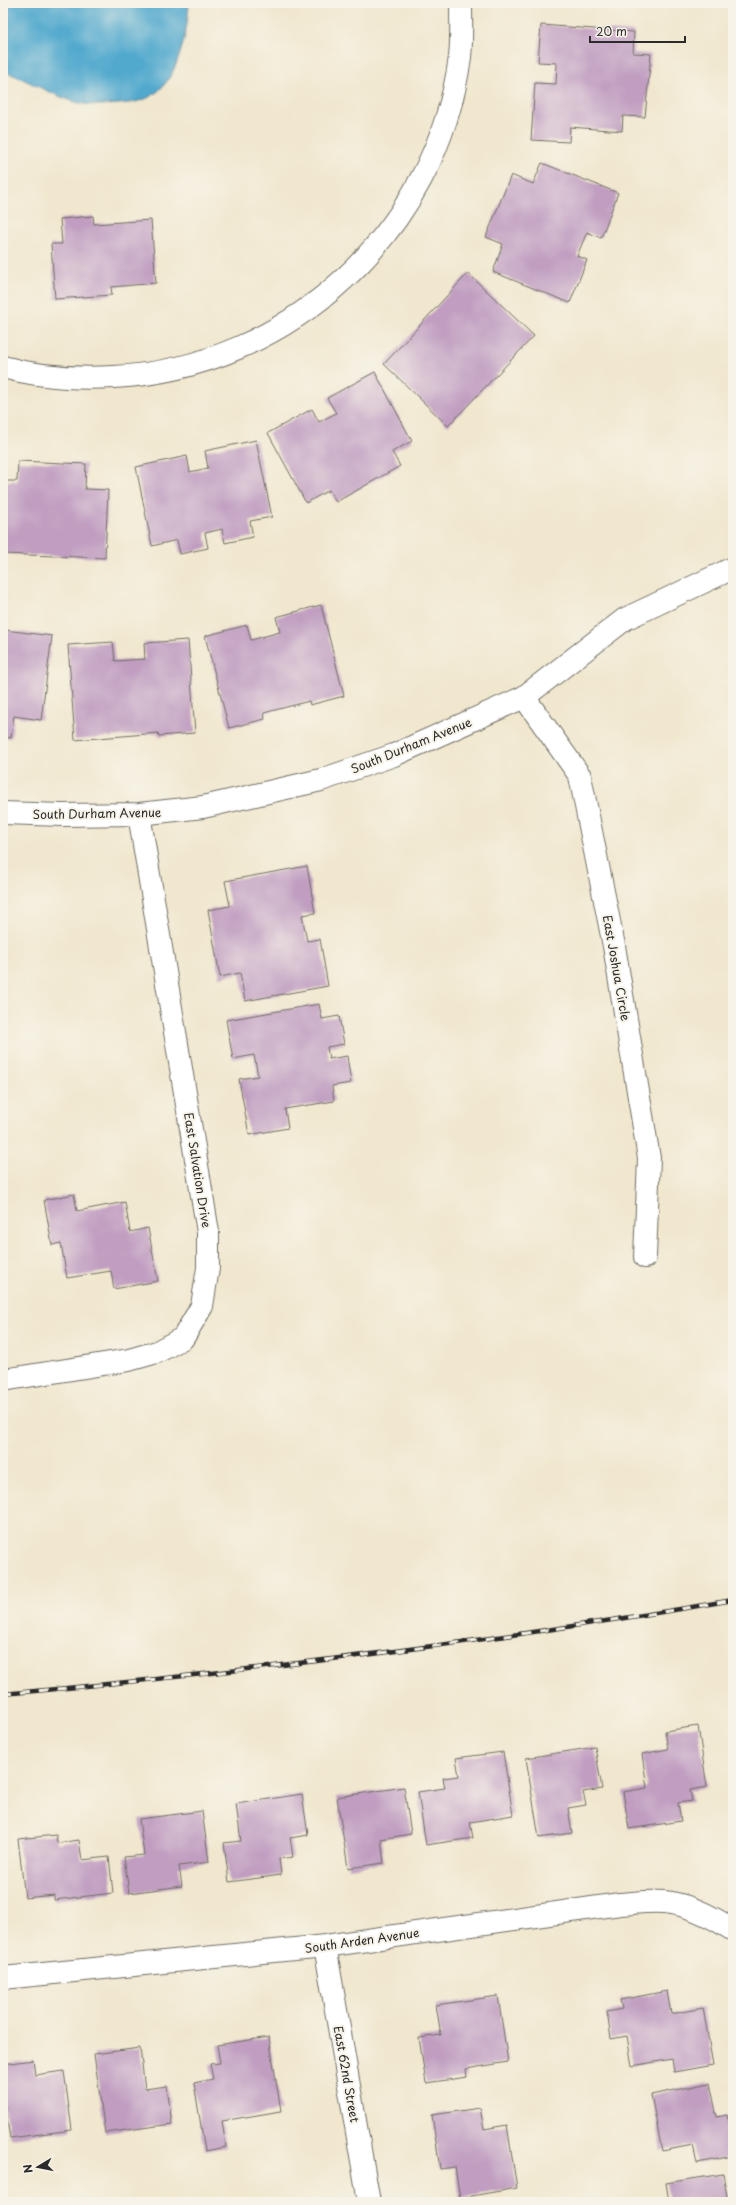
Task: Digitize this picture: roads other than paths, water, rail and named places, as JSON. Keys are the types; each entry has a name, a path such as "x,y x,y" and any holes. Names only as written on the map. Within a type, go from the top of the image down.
{"street":[{"path":"3,367 50,376 91,379 168,372 206,361 242,346 280,327 314,305 344,281 373,250 398,217 421,179 440,137 453,92 460,57 461,3"},
{"name":"South Durham Avenue","path":"3,813 63,815 139,814 203,807 322,780 394,755 524,698 625,619 733,568"},
{"name":"East Joshua Circle","path":"524,698 580,776 614,946 649,1158 645,1258"},
{"name":"East Salvation Drive","path":"3,1380 129,1360 158,1352 183,1338 202,1306 208,1268 208,1232 139,814"},
{"name":"South Arden Avenue","path":"3,1978 325,1946 620,1904 664,1902 691,1909 726,1925"},
{"name":"East 62nd Street","path":"325,1946 369,2202"}],"water":[{"path":"3,3 189,3 184,41 180,54 175,68 160,89 151,96 140,101 123,104 99,105 84,104 69,100 3,71"}],"railway":[{"path":"3,1694 277,1666 551,1629 733,1600"}]}
